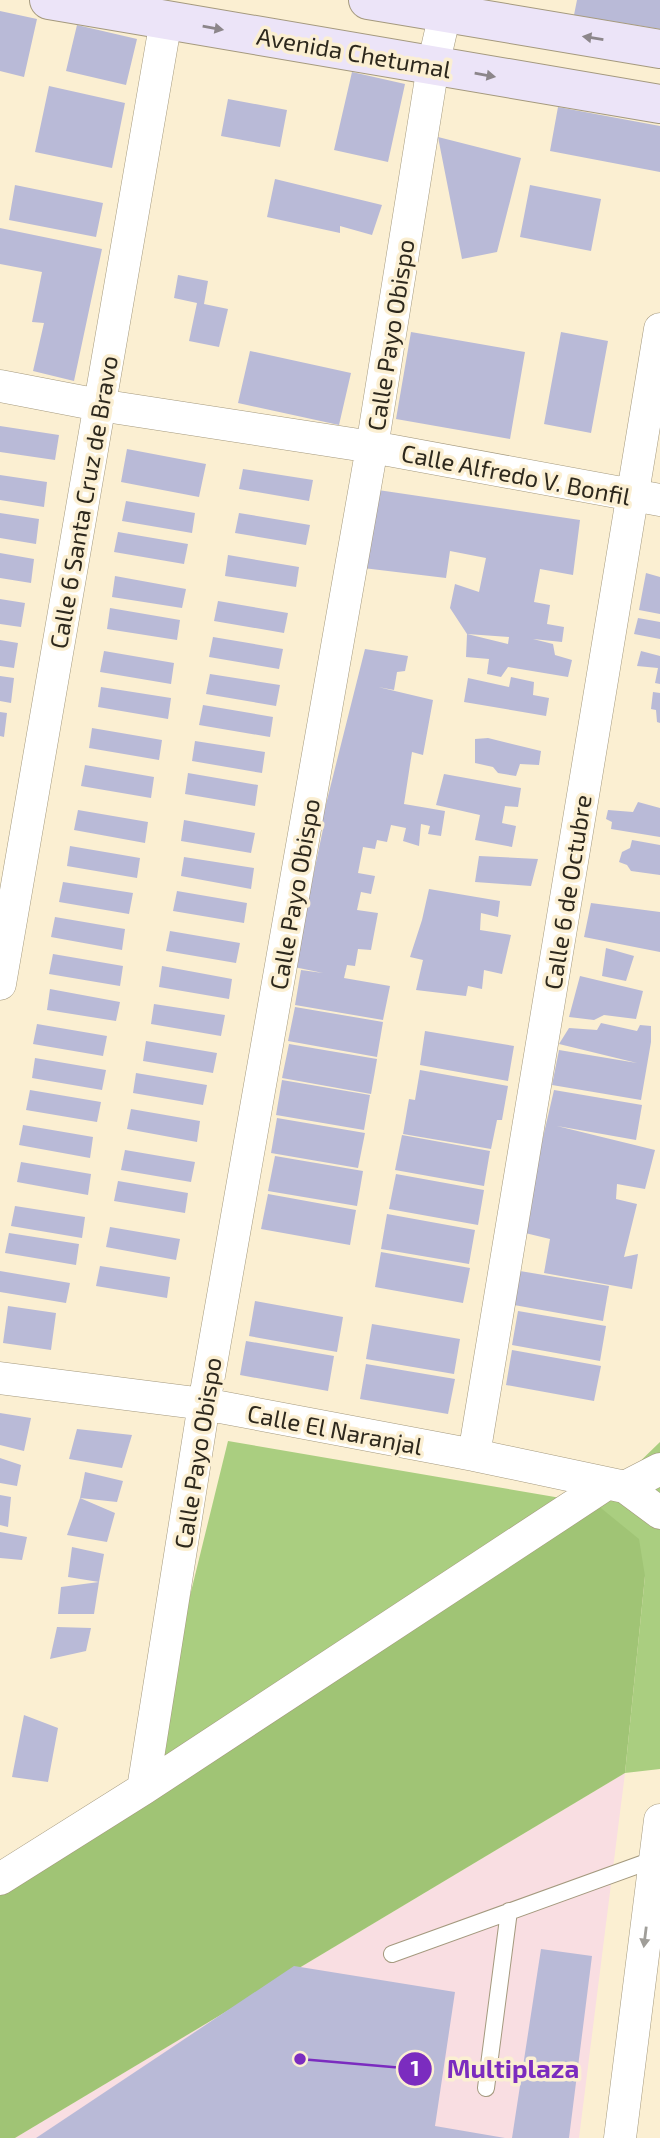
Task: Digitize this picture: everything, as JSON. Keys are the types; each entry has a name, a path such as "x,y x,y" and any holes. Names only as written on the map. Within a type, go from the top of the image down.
{"main road":[{"name":"Avenida Chetumal","path":"49,0 660,104"},
{"path":"368,0 446,7 660,49"}],"street":[{"name":"Calle Payo Obispo","path":"143,1788 204,1404 372,447 433,66 446,7"},
{"name":"Calle 6 Santa Cruz de Bravo","path":"0,984 166,20"},
{"name":"Calle 6 de Octubre","path":"474,1455 646,498 660,329"},
{"name":"Calle Alfredo V. Bonfil","path":"0,386 99,405 372,447 646,498"},
{"name":"Calle El Naranjal","path":"0,1378 204,1404 474,1455 615,1486"},
{"path":"0,1879 615,1486 660,1469"},
{"path":"615,1486 660,1513"},
{"path":"620,2138 658,1858 660,1820"}],"lane":[{"path":"391,1954 658,1858"},
{"path":"486,2088 509,1911"}],"shaded area":[{"path":"625,1773 579,2138 15,2138"}],"green space":[{"path":"228,1441 596,1504 660,1442 660,1769 625,1773 645,1576 146,1775"},
{"path":"596,1504 639,1539 645,1576 625,1773 15,2138 0,2138 0,1866"}],"building":[{"path":"577,0 660,0 660,29 574,15"},
{"path":"0,11 37,19 24,77 0,71"},
{"path":"77,25 137,39 126,85 66,71"},
{"path":"352,72 405,84 388,162 334,150"},
{"path":"49,86 125,103 112,168 35,152"},
{"path":"228,99 287,110 280,147 221,136"},
{"path":"558,107 660,126 660,172 550,151"},
{"path":"438,137 521,158 497,252 462,259"},
{"path":"275,179 382,205 372,235 340,226 340,233 267,217"},
{"path":"15,185 103,203 96,237 9,220"},
{"path":"530,185 601,199 591,251 520,237"},
{"path":"0,228 102,249 74,381 33,371 44,323 32,322 42,272 0,264"},
{"path":"178,275 208,281 204,304 228,309 219,347 189,341 197,303 174,298"},
{"path":"411,332 525,352 510,439 396,419"},
{"path":"561,332 608,341 591,433 544,424"},
{"path":"250,351 351,373 339,425 238,403"},
{"path":"0,426 59,435 55,460 0,452"},
{"path":"127,449 206,464 199,497 121,482"},
{"path":"243,469 313,480 309,501 239,489"},
{"path":"0,475 47,482 44,507 0,500"},
{"path":"378,490 580,520 573,575 540,569 534,602 550,605 547,624 564,627 562,642 533,639 553,644 555,655 572,660 568,677 508,667 501,677 487,674 489,659 466,657 467,634 450,608 455,584 479,592 486,558 450,551 446,578 363,568","holes":["467,634 509,637 508,644"]},
{"path":"126,501 195,513 192,533 122,521"},
{"path":"0,513 39,519 36,544 0,538"},
{"path":"239,513 310,525 306,545 235,533"},
{"path":"118,532 188,544 184,564 114,552"},
{"path":"0,553 34,559 31,583 0,578"},
{"path":"228,555 299,567 296,587 225,576"},
{"path":"646,573 660,577 660,614 639,610"},
{"path":"115,576 186,589 182,608 112,597"},
{"path":"0,599 25,603 21,627 0,624"},
{"path":"218,601 288,613 284,633 214,621"},
{"path":"110,608 180,620 177,640 107,629"},
{"path":"638,618 660,622 660,639 634,634"},
{"path":"213,637 283,649 279,669 209,657"},
{"path":"0,640 18,643 14,668 0,666"},
{"path":"365,649 408,656 405,671 397,672 394,690 378,687 433,700 423,755 412,752 404,804 445,811 441,836 428,834 430,826 421,824 419,846 403,841 406,828 391,825 387,842 377,840 375,849 363,847 358,873 375,876 371,894 361,892 357,910 378,913 371,950 358,949 355,966 347,965 344,978 390,986 383,1020 295,1005 301,970 323,973 294,967 323,829 320,828"},
{"path":"104,651 174,663 171,684 100,672"},
{"path":"641,651 660,656 660,684 655,683 658,668 637,666"},
{"path":"210,674 280,685 276,706 206,694"},
{"path":"0,676 14,678 11,703 0,701"},
{"path":"511,677 534,682 533,695 549,698 546,716 464,702 468,678 509,687"},
{"path":"101,687 171,698 168,719 98,707"},
{"path":"653,692 660,693 660,723 657,722 656,710 651,709"},
{"path":"203,705 273,717 270,737 199,725"},
{"path":"0,712 7,713 4,737 0,736"},
{"path":"92,728 162,740 159,760 89,748"},
{"path":"488,738 541,751 539,765 520,764 516,776 498,773 493,767 475,763 475,739"},
{"path":"195,741 265,752 262,773 192,761"},
{"path":"85,765 154,777 151,798 81,786"},
{"path":"188,773 258,785 255,806 185,794"},
{"path":"444,774 521,788 518,807 505,806 502,823 516,826 512,847 475,840 480,815 436,805"},
{"path":"638,802 660,808 660,837 611,829 612,822 606,819 608,810 633,812"},
{"path":"78,810 148,822 145,843 74,830"},
{"path":"184,820 255,833 251,853 181,841"},
{"path":"632,840 660,845 660,875 631,871 627,865 619,862 622,852 630,848"},
{"path":"70,846 140,858 137,878 67,866"},
{"path":"479,856 538,859 531,886 475,882"},
{"path":"184,857 254,868 251,889 181,876"},
{"path":"63,882 133,893 129,914 59,902"},
{"path":"429,889 500,901 498,917 481,913 480,930 511,935 502,974 484,970 482,989 468,986 466,996 416,990 423,960 410,957"},
{"path":"177,891 247,903 244,923 173,911"},
{"path":"591,903 660,912 660,952 584,937"},
{"path":"55,917 125,929 122,950 51,937"},
{"path":"170,931 240,943 236,963 166,951"},
{"path":"606,948 634,956 626,981 602,976"},
{"path":"53,954 123,966 120,986 49,974"},
{"path":"162,966 232,979 229,999 159,987"},
{"path":"580,976 643,991 636,1019 604,1015 594,1020 569,1017"},
{"path":"50,989 120,1002 116,1021 47,1010"},
{"path":"154,1004 225,1015 221,1036 151,1024"},
{"path":"295,1007 383,1022 377,1057 288,1041"},
{"path":"601,1023 637,1031 640,1025 651,1026 651,1042 641,1100 552,1085 559,1050 637,1063 559,1044 569,1028 597,1030"},
{"path":"37,1024 107,1036 103,1056 33,1044"},
{"path":"425,1031 514,1046 508,1081 420,1065"},
{"path":"146,1041 217,1053 213,1073 143,1061"},
{"path":"289,1044 377,1059 371,1094 282,1078"},
{"path":"35,1058 106,1070 102,1090 32,1078"},
{"path":"420,1070 508,1086 502,1120 497,1120 491,1149 403,1134 409,1099 415,1100"},
{"path":"136,1073 207,1085 203,1105 133,1093"},
{"path":"282,1080 370,1095 364,1130 276,1115"},
{"path":"30,1090 101,1102 97,1122 26,1110"},
{"path":"554,1090 642,1105 636,1140 557,1126 655,1150 645,1189 617,1184 616,1199 637,1204 624,1257 638,1254 632,1289 544,1273 550,1239 521,1232"},
{"path":"131,1109 200,1121 197,1142 127,1129"},
{"path":"277,1118 365,1133 358,1168 271,1153"},
{"path":"23,1125 93,1137 90,1158 19,1145"},
{"path":"402,1135 490,1151 484,1186 395,1170"},
{"path":"125,1150 195,1162 191,1182 121,1170"},
{"path":"275,1156 363,1171 357,1206 268,1191"},
{"path":"21,1162 91,1174 88,1195 17,1182"},
{"path":"396,1174 484,1190 478,1225 389,1209"},
{"path":"118,1181 188,1193 185,1213 114,1201"},
{"path":"268,1194 356,1210 350,1245 261,1229"},
{"path":"15,1206 85,1217 82,1238 11,1226"},
{"path":"387,1214 475,1230 469,1264 381,1249"},
{"path":"110,1227 180,1239 176,1260 106,1247"},
{"path":"9,1233 79,1244 76,1265 5,1253"},
{"path":"381,1252 470,1268 463,1303 375,1287"},
{"path":"100,1266 170,1277 167,1298 96,1286"},
{"path":"0,1271 70,1283 66,1303 0,1292"},
{"path":"520,1271 609,1286 603,1321 514,1305"},
{"path":"255,1301 343,1317 337,1352 249,1336"},
{"path":"8,1306 56,1313 51,1350 3,1343"},
{"path":"518,1311 606,1326 600,1361 512,1345"},
{"path":"372,1324 460,1339 454,1374 366,1359"},
{"path":"246,1341 334,1356 328,1391 240,1375"},
{"path":"512,1350 601,1366 594,1401 506,1385"},
{"path":"366,1364 455,1379 448,1414 360,1399"},
{"path":"0,1413 31,1418 24,1451 0,1445"},
{"path":"77,1429 132,1435 122,1468 69,1459"},
{"path":"0,1458 21,1465 17,1486 0,1483"},
{"path":"85,1472 123,1481 117,1502 80,1498"},
{"path":"0,1495 11,1497 8,1527 0,1525"},
{"path":"80,1498 115,1513 107,1542 67,1535"},
{"path":"0,1532 27,1537 22,1560 0,1558"},
{"path":"72,1547 104,1554 99,1582 68,1577"},
{"path":"99,1582 94,1614 58,1614 61,1587"},
{"path":"57,1627 91,1628 86,1651 50,1659"},
{"path":"24,1715 58,1728 48,1782 12,1777"},
{"path":"541,1949 592,1956 569,2138 512,2138"},
{"path":"294,1966 455,1992 435,2126 505,2138 36,2138"}],"place":[{"name":"Multiplaza","path":"300,2059"}]}
